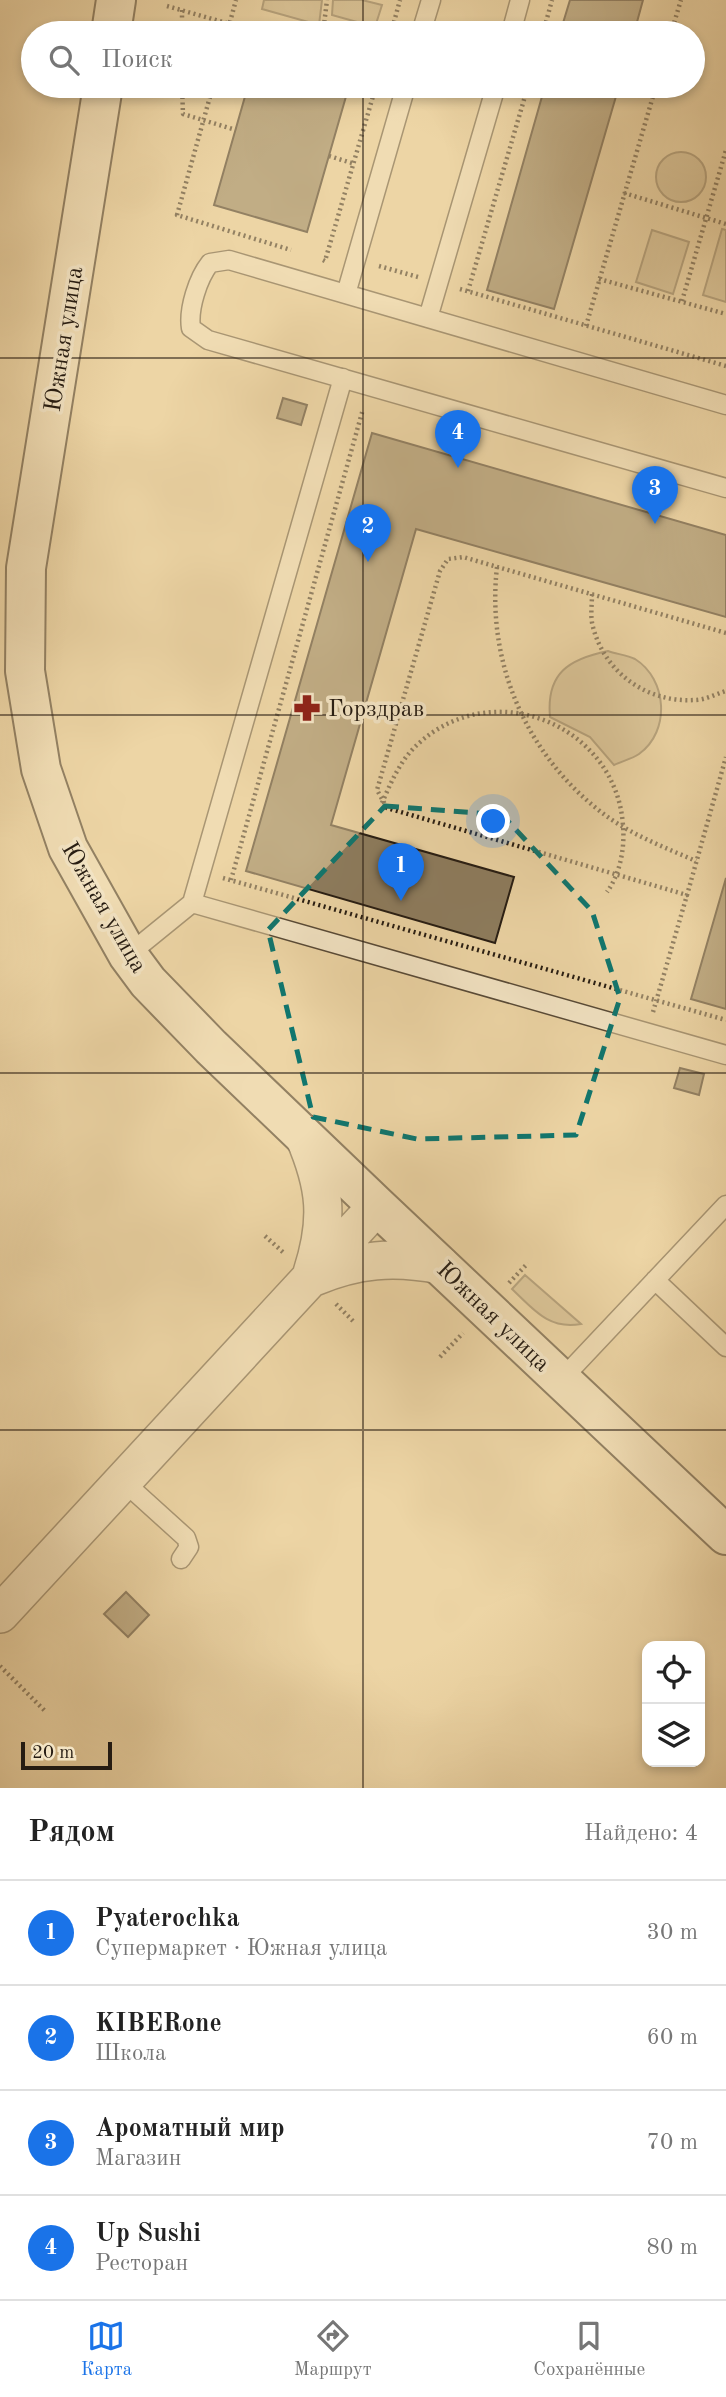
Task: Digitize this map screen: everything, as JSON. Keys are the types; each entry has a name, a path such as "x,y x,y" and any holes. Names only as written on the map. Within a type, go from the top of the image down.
{"street":[{"path":"113,21 116,0"},
{"name":"Южная улица","path":"101,98 26,568 25,671 41,769 68,848 128,955 148,982 211,1047 377,1206 726,1535"},
{"path":"304,1136 318,1170 325,1206 322,1243 310,1279"},
{"path":"0,1614 377,1206"},
{"path":"310,1279 341,1265 374,1259 407,1259 440,1265"}],"lane":[{"path":"425,21 431,0"},
{"path":"514,21 520,0"},
{"path":"346,294 403,98"},
{"path":"428,318 493,98"},
{"path":"726,405 346,294 219,260 203,271 189,317 191,328 208,340 726,488"},
{"path":"128,955 192,903 343,378"},
{"path":"192,903 726,1055"},
{"path":"561,1380 726,1205"},
{"path":"655,1280 726,1347"},
{"path":"123,1481 186,1538 189,1548 181,1559"}],"path":[{"path":"231,21 236,0"},
{"path":"324,21 327,0"},
{"path":"394,21 400,0"},
{"path":"546,21 552,0"},
{"path":"675,21 681,0"},
{"path":"167,6 220,21"},
{"path":"182,10 182,21"},
{"path":"183,98 183,114 236,130"},
{"path":"209,98 177,215 301,253"},
{"path":"313,257 326,261 372,98"},
{"path":"468,291 524,98"},
{"path":"586,326 652,98"},
{"path":"682,301 726,150"},
{"path":"329,156 381,172"},
{"path":"624,193 726,225"},
{"path":"328,251 726,366"},
{"path":"599,279 726,314"},
{"path":"231,880 370,386"},
{"path":"687,895 387,808 377,790 442,565 455,557 726,633"},
{"path":"497,567 493,599 501,662 520,713 559,774 606,816 696,861"},
{"path":"592,594 592,625 605,658 629,683 661,698 697,700 726,691"},
{"path":"382,803 393,778 418,744 453,721 495,711 520,713 558,724 592,750 605,767 622,805 624,844 616,874 607,892"},
{"path":"659,989 726,757"},
{"path":"216,876 726,1020"},
{"path":"0,1665 45,1711"}],"highlighted area":[{"path":"385,806 502,815 592,911 620,998 576,1135 417,1139 313,1117 268,930"}],"shaded area":[{"path":"264,0 322,0 319,21 305,21 262,9"},
{"path":"333,0 362,0 382,5 377,21 354,21 332,15"},
{"path":"681,152 698,160 706,177 698,194 681,202 664,194 656,177 664,160"},
{"path":"722,229 726,230 726,302 703,295"},
{"path":"652,230 689,242 673,294 636,282"},
{"path":"608,651 629,656 646,668 654,679 661,705 656,732 649,744 636,756 614,765 590,737 550,717 552,689 563,670 582,658"},
{"path":"525,1275 581,1324 560,1324 535,1311 512,1289"}],"building":[{"path":"570,0 643,0 637,21 564,21"},
{"path":"245,98 346,98 307,232 214,205"},
{"path":"542,98 616,98 554,309 487,290"},
{"path":"283,398 307,405 301,425 277,418"},
{"path":"372,433 726,535 726,617 416,529 331,825 514,877 495,943 246,871"},
{"path":"726,878 726,1009 691,999"},
{"path":"680,1068 704,1074 699,1095 674,1088"},
{"path":"126,1592 149,1615 128,1637 104,1614"}],"place":[{"name":"Up Sushi","path":"458,468"},
{"name":"Ароматный мир","path":"655,524"},
{"name":"KIBERone","path":"368,562"},
{"name":"Горздрав","path":"307,708"},
{"name":"Pyaterochka","path":"401,901"}]}
